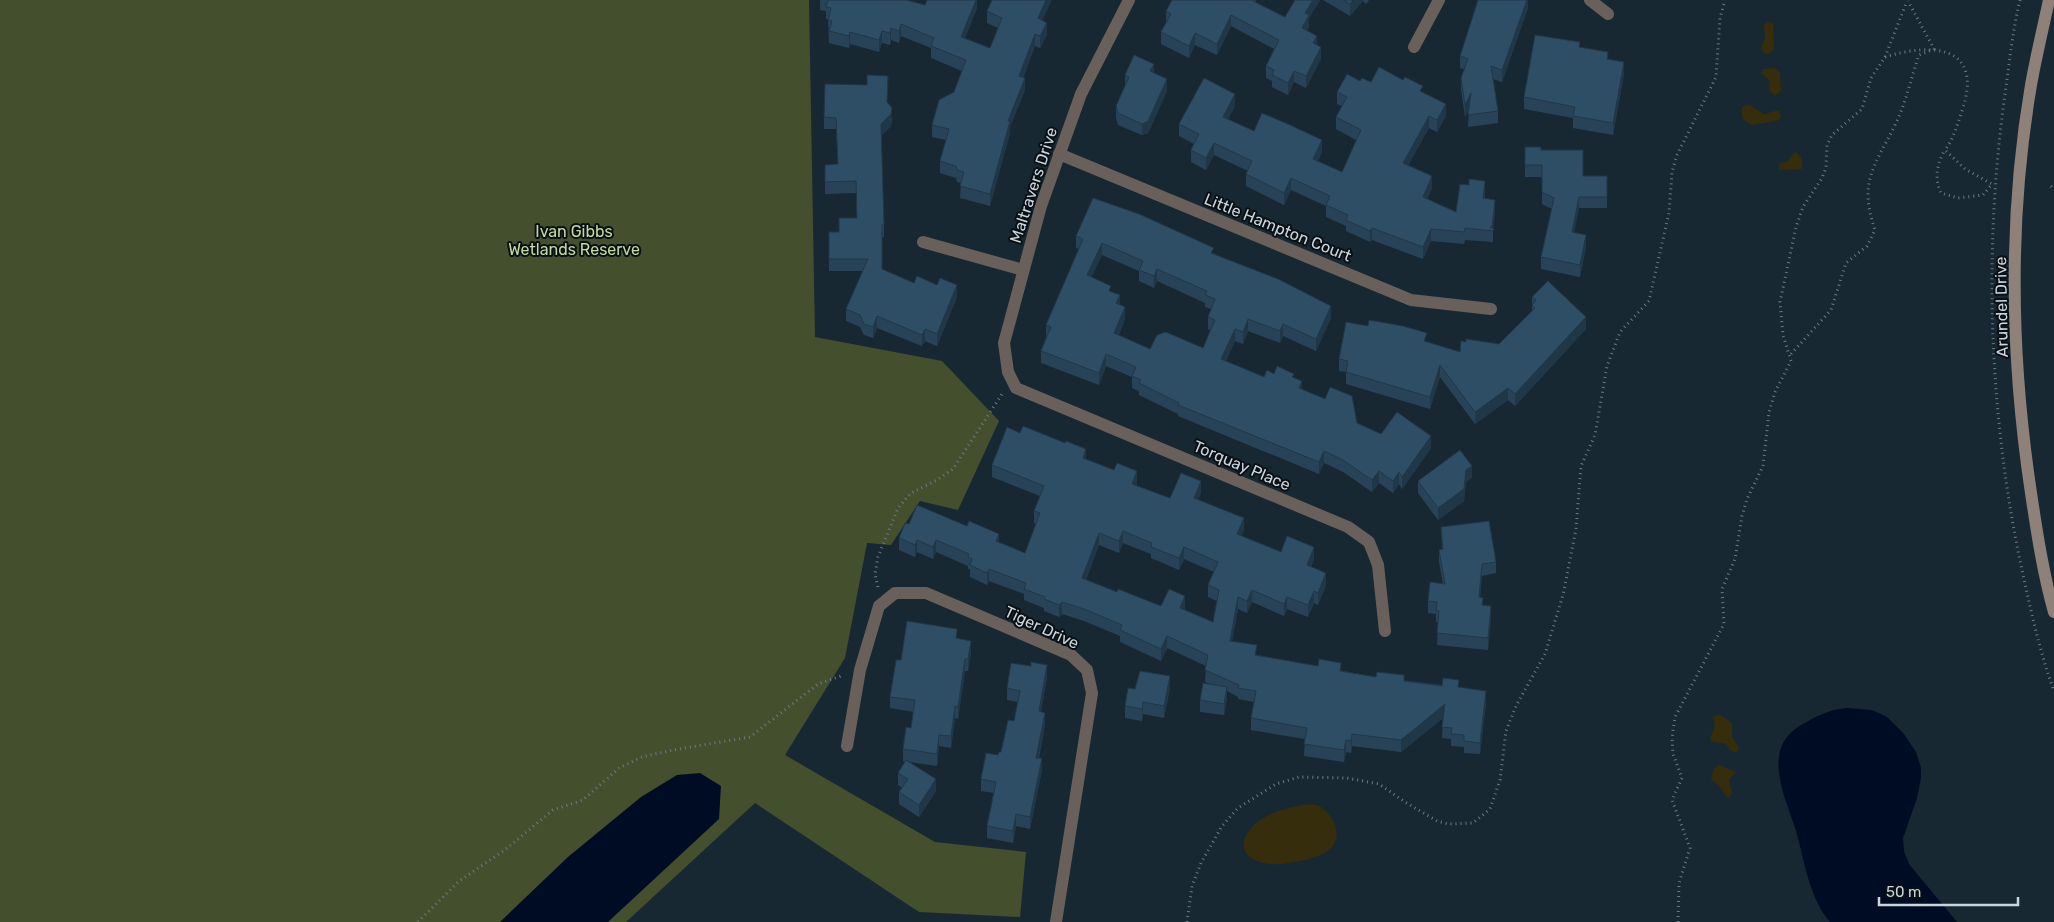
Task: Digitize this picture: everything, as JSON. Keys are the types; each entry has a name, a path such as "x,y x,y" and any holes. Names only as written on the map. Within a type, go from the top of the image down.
{"main road":[{"name":"Arundel Drive","path":"2049,0 2031,86 2020,176 2016,259 2016,343 2023,438 2046,585 2054,612"}],"street":[{"name":"Maltravers Drive","path":"1016,388 1008,372 1004,343 1041,206 1081,94 1120,12 1129,0"},
{"path":"1414,46 1439,0"},
{"path":"1590,0 1608,14"},
{"name":"Little Hampton Court","path":"1059,154 1411,300 1491,309"},
{"path":"923,242 1023,270"},
{"name":"Torquay Place","path":"1016,388 1348,526 1369,542 1378,565 1385,630"},
{"name":"Tiger Drive","path":"879,606 895,593 926,593 1071,655 1087,670 1092,693 1056,922"},
{"path":"847,746 860,670 879,606"}],"path":[{"path":"1187,922 1192,886 1201,863 1222,826 1238,808 1276,784 1299,776 1347,778 1379,784 1404,802 1437,821 1448,824 1473,822 1490,809 1500,780 1506,731 1516,706 1545,654 1560,603 1573,550 1581,466 1595,436 1607,366 1620,332 1649,301 1668,213 1675,163 1716,77 1719,25 1725,0"},
{"path":"1907,0 1934,49"},
{"path":"1678,922 1679,883 1690,848 1672,800 1682,778 1673,754 1673,726 1680,706 1715,645 1724,624 1722,589 1735,559 1742,516 1763,466 1769,412 1775,392 1790,361 1790,355 1783,335 1780,302 1796,227 1803,207 1822,178 1826,168 1827,145 1832,135 1862,109 1871,78 1876,67 1884,57 1907,0"},
{"path":"1790,355 1831,310 1846,263 1867,246 1872,237 1875,230 1867,200 1871,169 1895,124 1919,55 1934,49"},
{"path":"1884,57 1912,50 1934,49 1956,58 1967,73 1968,94 1957,129 1940,158 1937,186 1941,193 1958,198 1983,195 1992,184 1965,169 1945,150"},
{"path":"879,606 875,574 878,557 898,508 911,492 953,469 1002,394 1016,388"},
{"path":"418,922 458,882 506,849 553,810 583,800 619,768 642,757 750,737 818,684 860,670"}],"green space":[{"name":"Ivan Gibbs Wetlands Reserve","path":"0,0 809,0 815,337 942,361 999,421 958,510 920,501 891,545 867,543 845,658 785,755 935,842 1026,852 1020,917 919,912 755,803 626,922 0,922"}],"sand":[{"path":"1767,22 1773,23 1774,49 1770,54 1764,53 1761,48 1765,37 1764,25"},
{"path":"1775,68 1780,72 1781,91 1775,96 1770,91 1769,80 1761,73 1763,69"},
{"path":"1749,105 1764,114 1779,110 1781,117 1777,121 1752,125 1744,120 1742,115 1743,106"},
{"path":"1794,152 1798,153 1802,159 1802,169 1779,170 1779,164 1788,161"},
{"path":"1719,714 1732,723 1732,737 1739,747 1737,752 1731,751 1726,744 1713,742 1710,738 1715,726 1713,717"},
{"path":"1719,765 1736,772 1729,780 1732,794 1729,797 1711,779 1714,769"},
{"path":"1312,804 1325,810 1334,822 1336,837 1334,844 1329,850 1313,858 1282,864 1262,863 1248,855 1244,849 1247,833 1261,819 1282,810"}],"water":[{"path":"1847,708 1872,710 1887,717 1904,734 1916,752 1921,768 1921,778 1917,798 1903,838 1904,851 1909,864 1957,922 1830,922 1818,905 1784,796 1778,764 1781,749 1788,736 1801,725 1817,716"},
{"path":"700,773 721,786 719,819 608,922 500,922 568,857 641,797 677,775"}],"building":[{"path":"828,0 906,0 925,5 927,0 976,0 961,37 990,48 1002,18 987,11 992,0 1046,0 1038,18 1047,23 1040,36 1035,34 1019,76 1025,78 1008,121 1010,121 990,194 960,186 964,172 957,170 956,166 940,161 949,129 932,125 939,100 954,92 966,60 931,46 934,38 901,24 899,31 891,28 890,33 882,31 879,40 850,32 849,36 829,31 832,21 828,20 831,8 826,7"},
{"path":"1172,0 1254,0 1285,17 1295,0 1313,0 1305,13 1309,15 1302,28 1317,36 1313,43 1321,47 1306,76 1294,71 1288,83 1272,75 1274,70 1266,66 1279,40 1231,15 1217,44 1195,33 1189,46 1161,32 1171,14 1166,11"},
{"path":"1343,0 1353,0 1350,4"},
{"path":"1478,0 1527,0 1502,70 1491,66 1498,111 1468,115 1471,93 1465,105 1461,78 1468,59 1460,56"},
{"path":"1535,35 1580,42 1579,47 1608,52 1607,59 1624,62 1613,123 1573,116 1575,107 1524,97"},
{"path":"1134,55 1154,64 1150,71 1167,79 1148,121 1142,124 1118,113 1116,106 1129,77 1125,75"},
{"path":"1379,67 1403,80 1405,77 1423,86 1420,91 1446,104 1437,120 1429,116 1403,163 1432,176 1423,197 1456,212 1460,184 1469,185 1469,179 1485,181 1483,198 1495,200 1492,227 1490,227 1494,229 1493,231 1465,228 1464,232 1431,229 1423,247 1372,228 1370,231 1346,220 1348,215 1326,205 1330,196 1291,178 1284,193 1246,174 1252,161 1214,143 1206,158 1191,150 1199,134 1179,124 1204,78 1235,94 1223,117 1254,131 1262,113 1288,124 1322,140 1313,159 1342,172 1361,130 1336,117 1347,97 1337,92 1347,74 1360,81 1362,78 1371,82"},
{"path":"867,75 888,76 887,102 892,108 891,114 881,124 884,225 882,225 882,269 914,283 917,276 937,285 940,278 957,285 937,334 925,329 922,335 877,316 873,327 864,324 860,315 846,309 868,259 829,259 829,232 839,232 839,218 857,218 856,181 825,182 825,165 838,164 836,118 824,117 825,84 867,85"},
{"path":"1525,147 1541,147 1541,150 1583,150 1583,176 1607,176 1607,197 1579,197 1572,232 1586,235 1580,265 1541,257 1554,198 1542,192 1542,165 1525,165"},
{"path":"1093,198 1139,214 1214,248 1211,253 1278,279 1331,306 1316,339 1283,324 1280,331 1248,319 1243,332 1235,329 1221,359 1264,377 1267,370 1274,374 1277,366 1294,374 1292,377 1302,381 1299,388 1325,399 1330,387 1352,396 1357,423 1381,434 1397,412 1431,436 1402,477 1399,472 1393,481 1379,471 1372,480 1343,460 1324,451 1319,462 1178,405 1179,403 1139,383 1141,380 1132,376 1136,367 1106,354 1099,373 1041,351 1051,327 1046,325 1083,239 1076,236","holes":["1102,243 1143,261 1139,270 1154,276 1157,269 1207,291 1205,295 1215,299 1208,317 1215,320 1203,348 1166,332 1157,335 1150,349 1114,333 1125,307 1116,303 1120,295 1109,291 1111,286 1087,275"]},
{"path":"1548,281 1586,317 1515,394 1508,388 1475,412 1440,365 1430,397 1346,372 1348,361 1339,359 1346,322 1368,326 1369,320 1403,326 1427,333 1424,341 1460,352 1461,341 1466,342 1466,339 1499,344 1535,308 1532,305 1536,300 1532,297"},
{"path":"1023,426 1065,443 1066,441 1086,449 1083,458 1114,470 1117,463 1137,471 1132,484 1170,498 1181,473 1201,481 1194,498 1244,518 1237,534 1281,552 1287,536 1314,547 1307,565 1326,573 1318,593 1314,591 1308,605 1287,597 1284,604 1252,590 1247,601 1238,597 1230,641 1257,645 1255,655 1318,666 1319,659 1341,663 1340,671 1376,677 1377,672 1404,675 1404,681 1442,686 1443,678 1459,680 1458,687 1486,691 1480,743 1464,741 1464,735 1451,734 1452,728 1442,727 1445,704 1401,740 1352,734 1351,741 1346,740 1344,750 1304,744 1307,728 1251,718 1256,691 1238,688 1239,685 1205,670 1208,655 1167,636 1161,649 1120,630 1122,625 1062,602 1059,605 1024,589 1026,583 989,569 987,573 970,565 972,559 968,557 969,554 936,540 933,547 917,540 915,545 899,538 905,523 909,524 917,505 967,526 969,521 999,534 996,541 1025,553 1040,513 1034,511 1044,486 992,465 1007,427 1020,433","holes":["1123,531 1152,543 1151,547 1179,558 1184,547 1218,562 1208,585 1219,590 1213,622 1180,608 1185,596 1169,589 1161,606 1118,589 1117,592 1082,578 1099,533 1119,541"]},
{"path":"1460,450 1472,466 1466,470 1464,489 1438,508 1418,481"},
{"path":"1489,521 1496,562 1482,564 1479,597 1483,598 1482,605 1491,606 1488,638 1437,633 1439,611 1436,610 1437,602 1428,601 1430,582 1445,584 1439,550 1443,549 1441,527"},
{"path":"907,621 957,629 956,638 971,641 968,659 965,659 958,707 955,706 951,736 939,735 937,754 903,749 906,727 911,728 915,700 890,697 896,660 901,660"},
{"path":"1031,662 1047,665 1039,711 1045,713 1036,758 1042,758 1030,817 1016,814 1013,831 987,826 996,782 981,779 986,753 998,755 1001,752 1008,720 1014,721 1020,691 1007,688 1011,663 1031,666"},
{"path":"1140,671 1170,676 1164,706 1143,702 1142,709 1125,706 1128,688 1135,689"},
{"path":"1203,683 1227,687 1224,704 1200,700"},
{"path":"906,760 936,779 919,805 899,792 908,779 898,773"}]}
